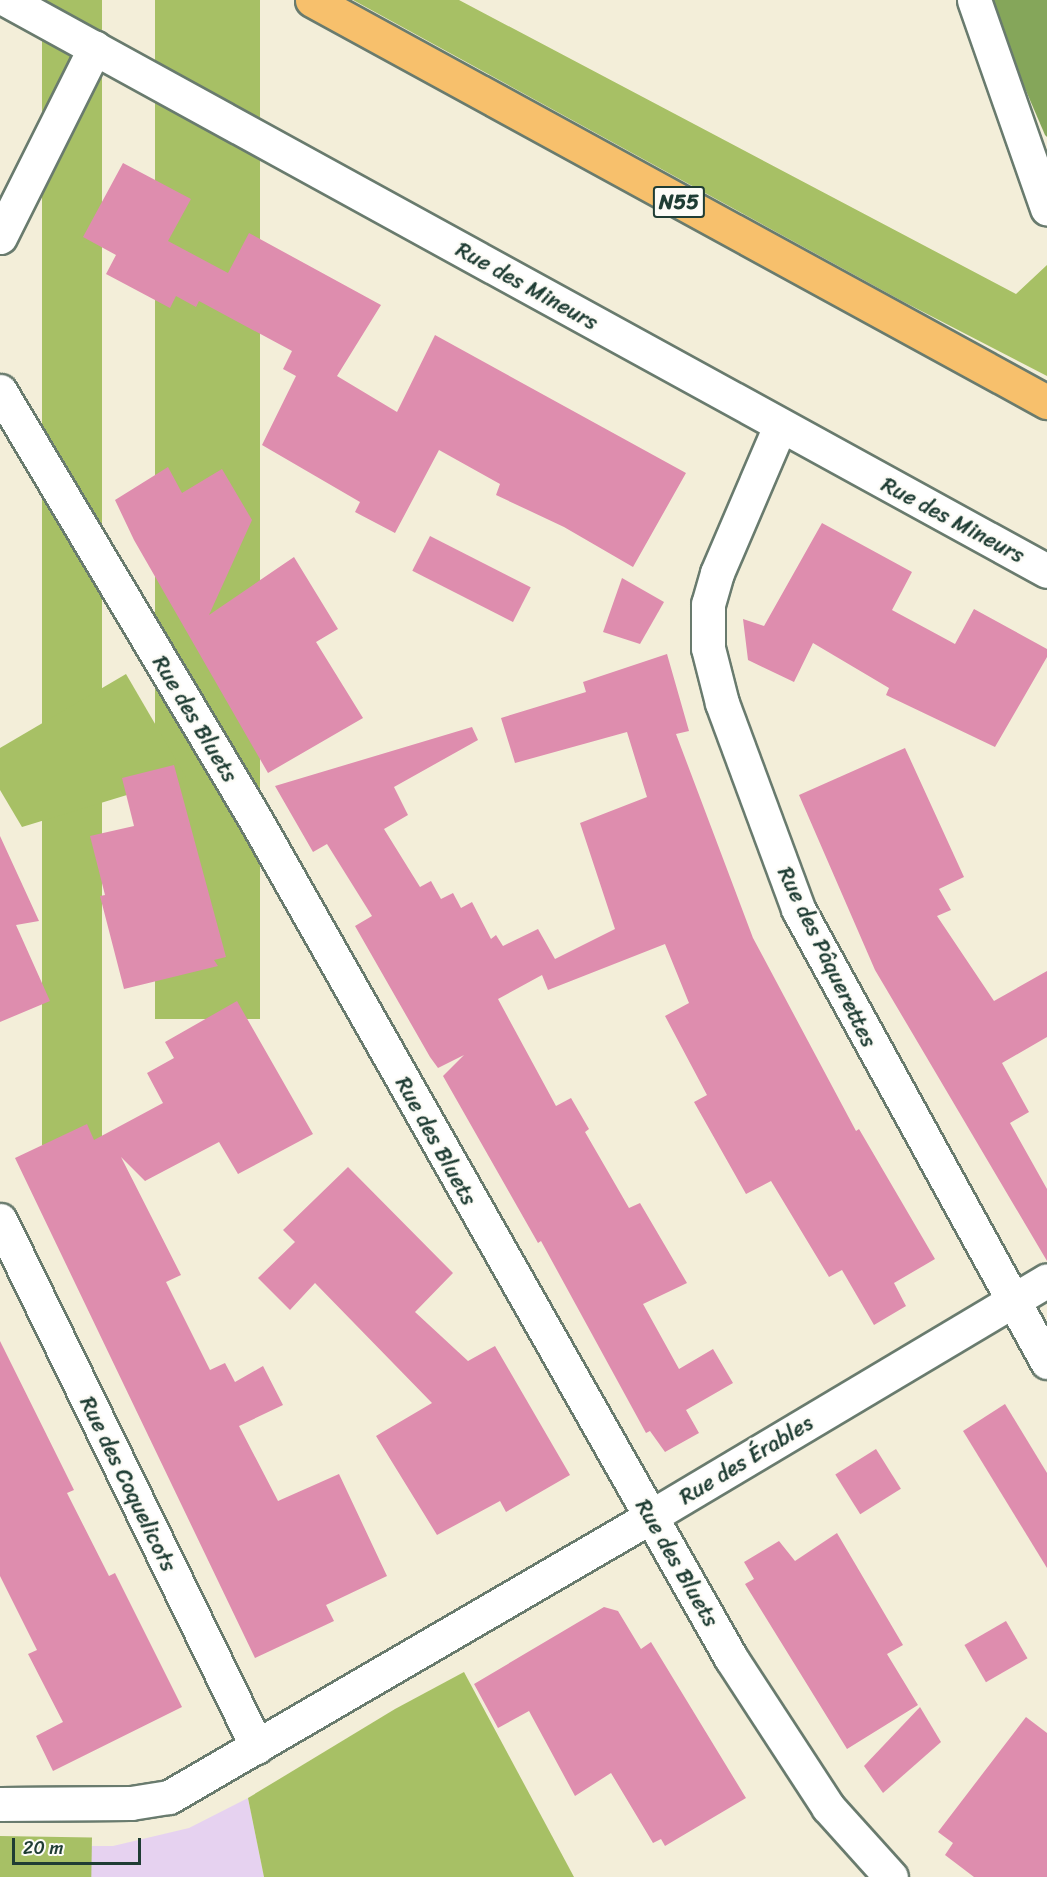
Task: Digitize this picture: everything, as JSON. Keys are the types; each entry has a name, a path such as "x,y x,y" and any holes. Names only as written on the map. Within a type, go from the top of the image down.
{"highway":[{"name":"N55","path":"312,0 1047,402"}],"street":[{"name":"Rue des Mineurs","path":"7,0 780,426 1047,570"},
{"path":"974,0 1047,209"},
{"path":"0,237 95,47"},
{"name":"Rue des Bluets","path":"0,391 254,817 650,1517 790,1755 848,1831 891,1877"},
{"name":"Rue des Pâquerettes","path":"780,426 708,604 705,625 711,667 750,788 798,909 1047,1362"},
{"name":"Rue des Coquelicots","path":"0,1220 257,1747"},
{"name":"Rue des Érables","path":"0,1804 131,1803 169,1797 650,1517 1047,1280"}],"shaded area":[{"path":"248,1798 264,1877 0,1877 60,1846 113,1846 189,1828"}],"green space":[{"path":"42,0 102,0 102,1145 42,1145"},
{"path":"155,0 260,0 260,1019 155,1019"},
{"path":"353,0 459,0 1016,294 1047,265 1047,376 902,301"},
{"path":"987,0 1047,0 1047,137 1045,135"},
{"path":"126,674 186,777 22,827 0,790 0,748"},
{"path":"464,1672 574,1877 264,1877 248,1798 395,1709"},
{"path":"0,1836 92,1838 91,1877 0,1877"}],"building":[{"path":"123,163 191,199 168,241 228,273 249,233 381,305 337,376 397,412 435,335 686,473 633,567 564,527 496,495 500,484 439,450 395,533 355,512 360,502 262,445 296,376 283,369 292,351 199,301 196,307 176,296 170,308 106,274 116,255 83,237"},
{"path":"168,467 182,493 222,469 252,520 209,615 294,557 338,629 316,642 363,718 268,773 134,540 115,500"},
{"path":"822,523 912,572 892,610 955,644 974,609 1047,649 1047,657 995,747 886,695 889,688 813,643 794,682 748,660 743,619 764,626"},
{"path":"430,536 531,587 513,622 412,571"},
{"path":"622,578 664,602 640,644 603,632"},
{"path":"667,654 689,731 676,734 753,938 856,1131 859,1129 935,1259 894,1283 906,1306 874,1325 842,1270 829,1277 771,1181 746,1194 694,1102 707,1095 665,1016 689,1003 665,944 548,990 542,975 498,999 556,1106 571,1098 589,1129 585,1132 629,1208 640,1203 687,1283 643,1304 679,1369 713,1349 733,1383 686,1410 699,1433 665,1452 650,1431 646,1433 541,1241 538,1243 443,1076 464,1055 438,1068 430,1057 355,926 372,916 327,844 313,852 275,786 472,727 478,740 394,787 408,815 384,829 420,887 431,881 441,899 453,893 461,908 472,902 491,939 496,935 503,946 538,929 555,959 615,929 580,823 647,797 627,732 515,763 501,718 586,692 583,682"},
{"path":"905,748 964,877 939,889 951,910 937,916 994,1001 1047,971 1047,1037 1002,1063 1029,1112 1010,1123 1047,1189 1047,1261 875,970 799,795"},
{"path":"174,765 226,957 214,960 218,966 124,989 100,896 105,895 90,836 134,826 122,778"},
{"path":"0,836 39,921 16,925 50,1001 0,1022"},
{"path":"237,1001 313,1134 238,1174 219,1142 145,1181 121,1157 181,1275 166,1282 210,1370 225,1363 235,1382 263,1366 283,1405 239,1426 278,1501 339,1474 387,1576 326,1605 334,1621 255,1658 15,1158 87,1124 94,1140 163,1103 147,1073 174,1058 165,1042"},
{"path":"348,1167 453,1273 415,1312 468,1361 495,1346 570,1475 506,1512 500,1501 437,1535 376,1436 432,1403 315,1283 290,1310 258,1278 295,1242 283,1230"},
{"path":"0,1341 74,1490 67,1493 109,1576 115,1573 182,1707 53,1771 36,1736 63,1722 28,1654 37,1650 0,1576"},
{"path":"1005,1404 1047,1473 1047,1568 963,1431"},
{"path":"876,1449 901,1489 860,1514 835,1474"},
{"path":"837,1533 903,1645 887,1654 918,1705 847,1749 745,1584 754,1579 744,1562 779,1541 795,1561"},
{"path":"604,1607 618,1611 641,1649 651,1642 746,1798 665,1846 661,1839 653,1843 611,1773 575,1796 529,1711 498,1728 474,1684"},
{"path":"1006,1621 1028,1658 986,1682 964,1645"},
{"path":"920,1707 941,1742 883,1793 864,1766"},
{"path":"1026,1717 1047,1733 1047,1877 974,1877 945,1855 953,1843 938,1832"}]}
